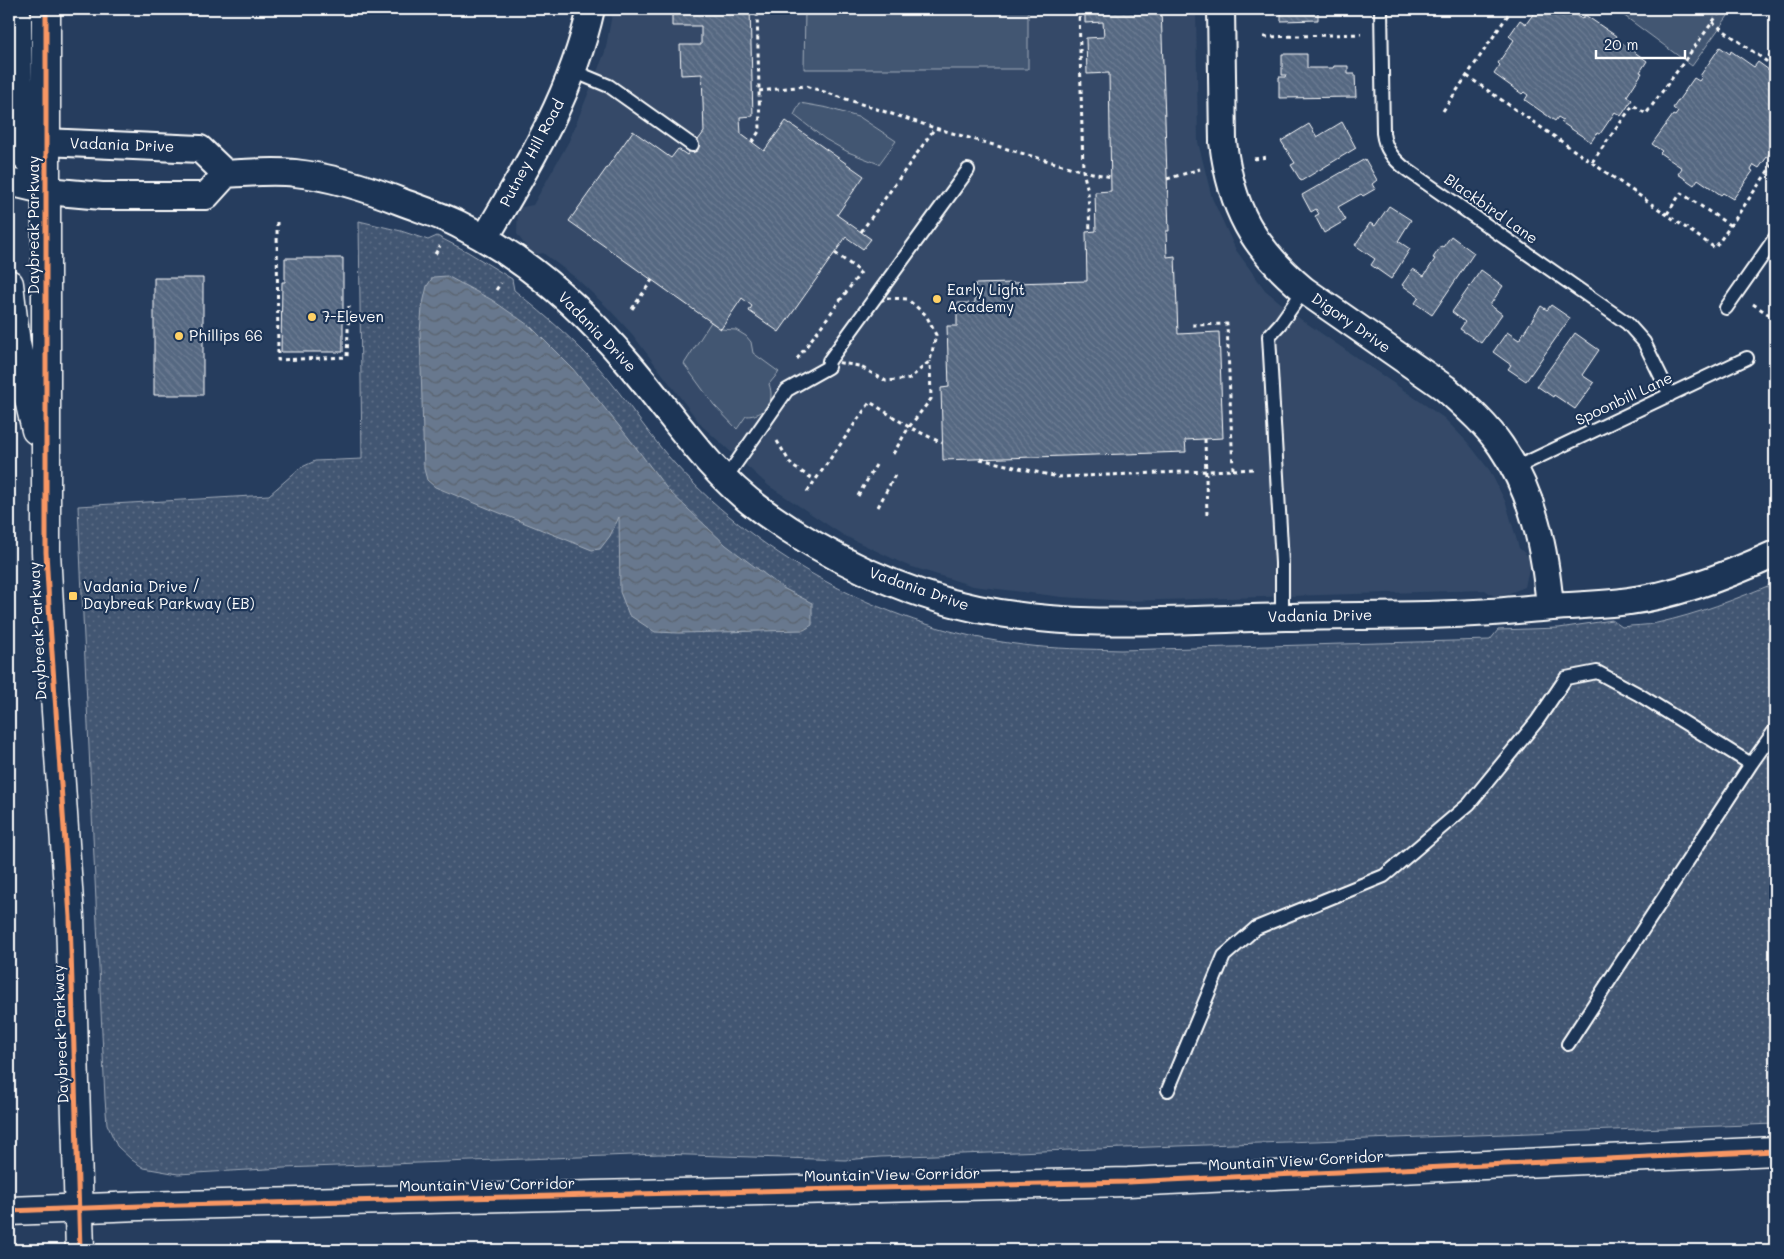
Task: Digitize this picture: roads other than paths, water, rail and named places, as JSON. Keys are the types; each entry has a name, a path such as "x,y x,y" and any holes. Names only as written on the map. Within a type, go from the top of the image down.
{"main road":[{"path":"15,9 24,145 47,191"},
{"name":"Daybreak Parkway","path":"24,145 46,9"},
{"name":"Daybreak Parkway","path":"47,191 48,579 70,917 80,1250"},
{"path":"9,284 16,344 47,478"},
{"name":"Mountain View Corridor","path":"9,1211 1128,1182 1775,1152"}],"street":[{"name":"Putney Hill Road","path":"485,238 546,134 573,71 591,9"},
{"name":"Digory Drive","path":"1221,9 1223,142 1231,187 1239,209 1273,263 1304,290 1445,388 1485,426 1500,445 1515,468 1527,495 1540,536 1547,573 1550,607"},
{"name":"Vadania Drive","path":"24,145 200,149 226,174 292,172 357,184 454,221 485,238 552,285 606,337 686,436 724,479 762,511 802,537 871,573 938,598 975,608 1015,616 1087,622 1475,613 1639,599 1682,589 1722,576 1775,554"},
{"path":"9,182 47,191 102,196 206,196 226,174"}],"lane":[{"name":"Blackbird Lane","path":"1381,9 1383,133 1387,150 1392,157 1406,169 1627,323 1644,342 1670,395"},
{"path":"573,71 609,86 692,145"},
{"path":"724,479 787,390 828,366 829,361 968,170"},
{"path":"1726,308 1775,238"},
{"path":"1282,617 1282,563 1269,336 1304,290"},
{"name":"Spoonbill Lane","path":"1515,468 1747,358"},
{"path":"1168,1090 1224,956 1256,928 1384,876 1469,804 1537,720 1566,678 1597,672 1638,694 1751,764"},
{"path":"1568,1044 1775,730"}],"water":[{"path":"447,276 492,300 531,327 573,369 668,490 726,545 783,588 812,603 812,625 804,630 655,632 629,615 620,592 619,517 610,536 600,549 592,550 435,487 427,480 424,469 420,332 422,308 427,286 433,277"}],"place":[{"name":"Early Light Academy","path":"937,299"},
{"name":"7-Eleven","path":"312,317"},
{"name":"Phillips 66","path":"179,336"},
{"name":"Vadania Drive / Daybreak Parkway (EB)","path":"73,596"}]}
